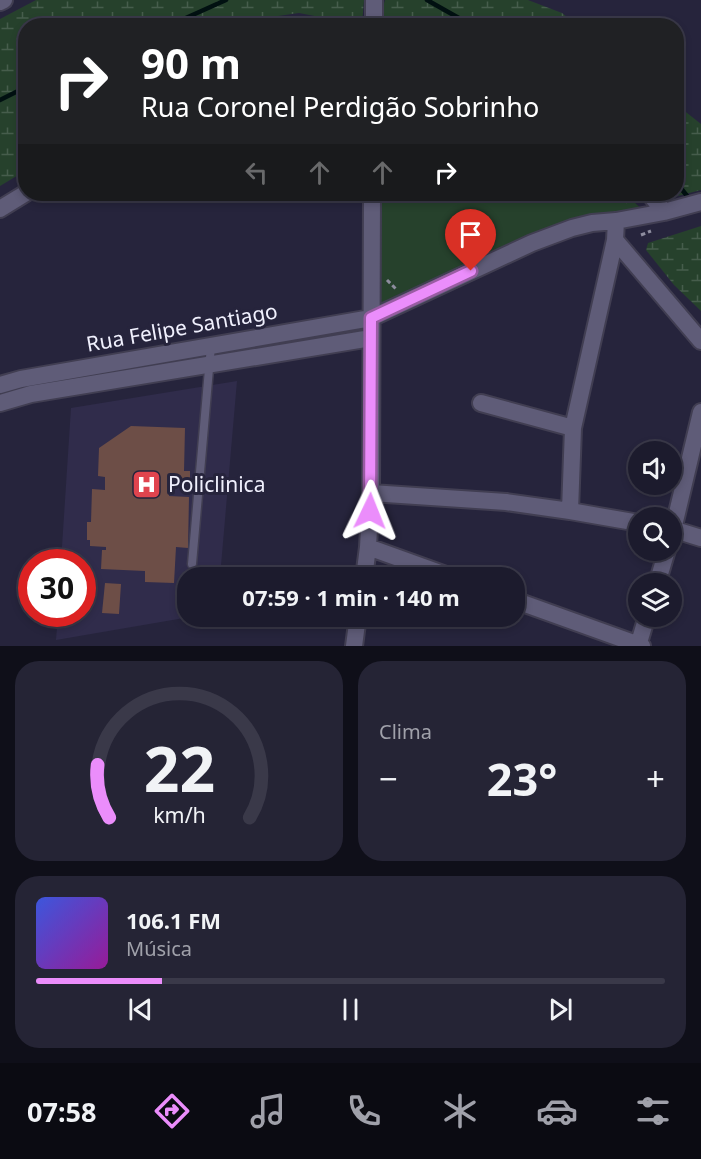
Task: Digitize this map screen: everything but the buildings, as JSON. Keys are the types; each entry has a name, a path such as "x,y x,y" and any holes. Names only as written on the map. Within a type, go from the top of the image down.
{"street":[{"path":"0,2 4,0"},
{"path":"374,0 374,18"},
{"path":"0,209 18,198"},
{"path":"365,567 371,493 372,201"},
{"path":"655,201 664,212"},
{"name":"Rua Felipe Santiago","path":"0,385 21,379 371,318 531,243 582,225 664,212 693,204"},
{"path":"570,511 573,428 615,240 616,221"},
{"path":"615,240 701,341"},
{"path":"681,319 701,324"},
{"name":"Rua Felipe Santiago","path":"0,403 31,394 371,338"},
{"path":"111,363 114,381"},
{"path":"482,403 573,428"},
{"path":"678,507 701,412"},
{"path":"371,493 506,502 628,521"},
{"path":"682,533 701,538"},
{"path":"368,547 423,567"},
{"path":"525,604 640,646 644,627"},
{"path":"354,646 357,627"}],"lane":[{"path":"192,564 211,346"}],"path":[{"path":"627,201 637,210"},
{"path":"384,275 388,283 398,291"}],"shaded area":[{"name":"Policlinica","path":"237,381 221,567 177,567 177,619 56,640 57,627 96,627 96,549 62,549 71,408"}],"green space":[{"path":"36,0 364,0 363,18 325,18 299,13 264,18 18,18 18,175 0,186 0,19"},
{"path":"385,0 528,0 562,13 568,18 384,18"},
{"path":"684,111 701,124 701,190 684,194"},
{"path":"379,201 633,201 644,211 581,221 376,311"},
{"path":"701,226 701,311 674,285 646,250 648,243"}],"waterway":[{"path":"186,18 226,0"},
{"path":"427,0 459,18"},
{"path":"0,100 18,91"},
{"path":"684,192 691,201"}],"place":[{"name":"Policlinica","path":"147,485"}],"route":[{"path":"370,511 371,318 471,271"}]}
